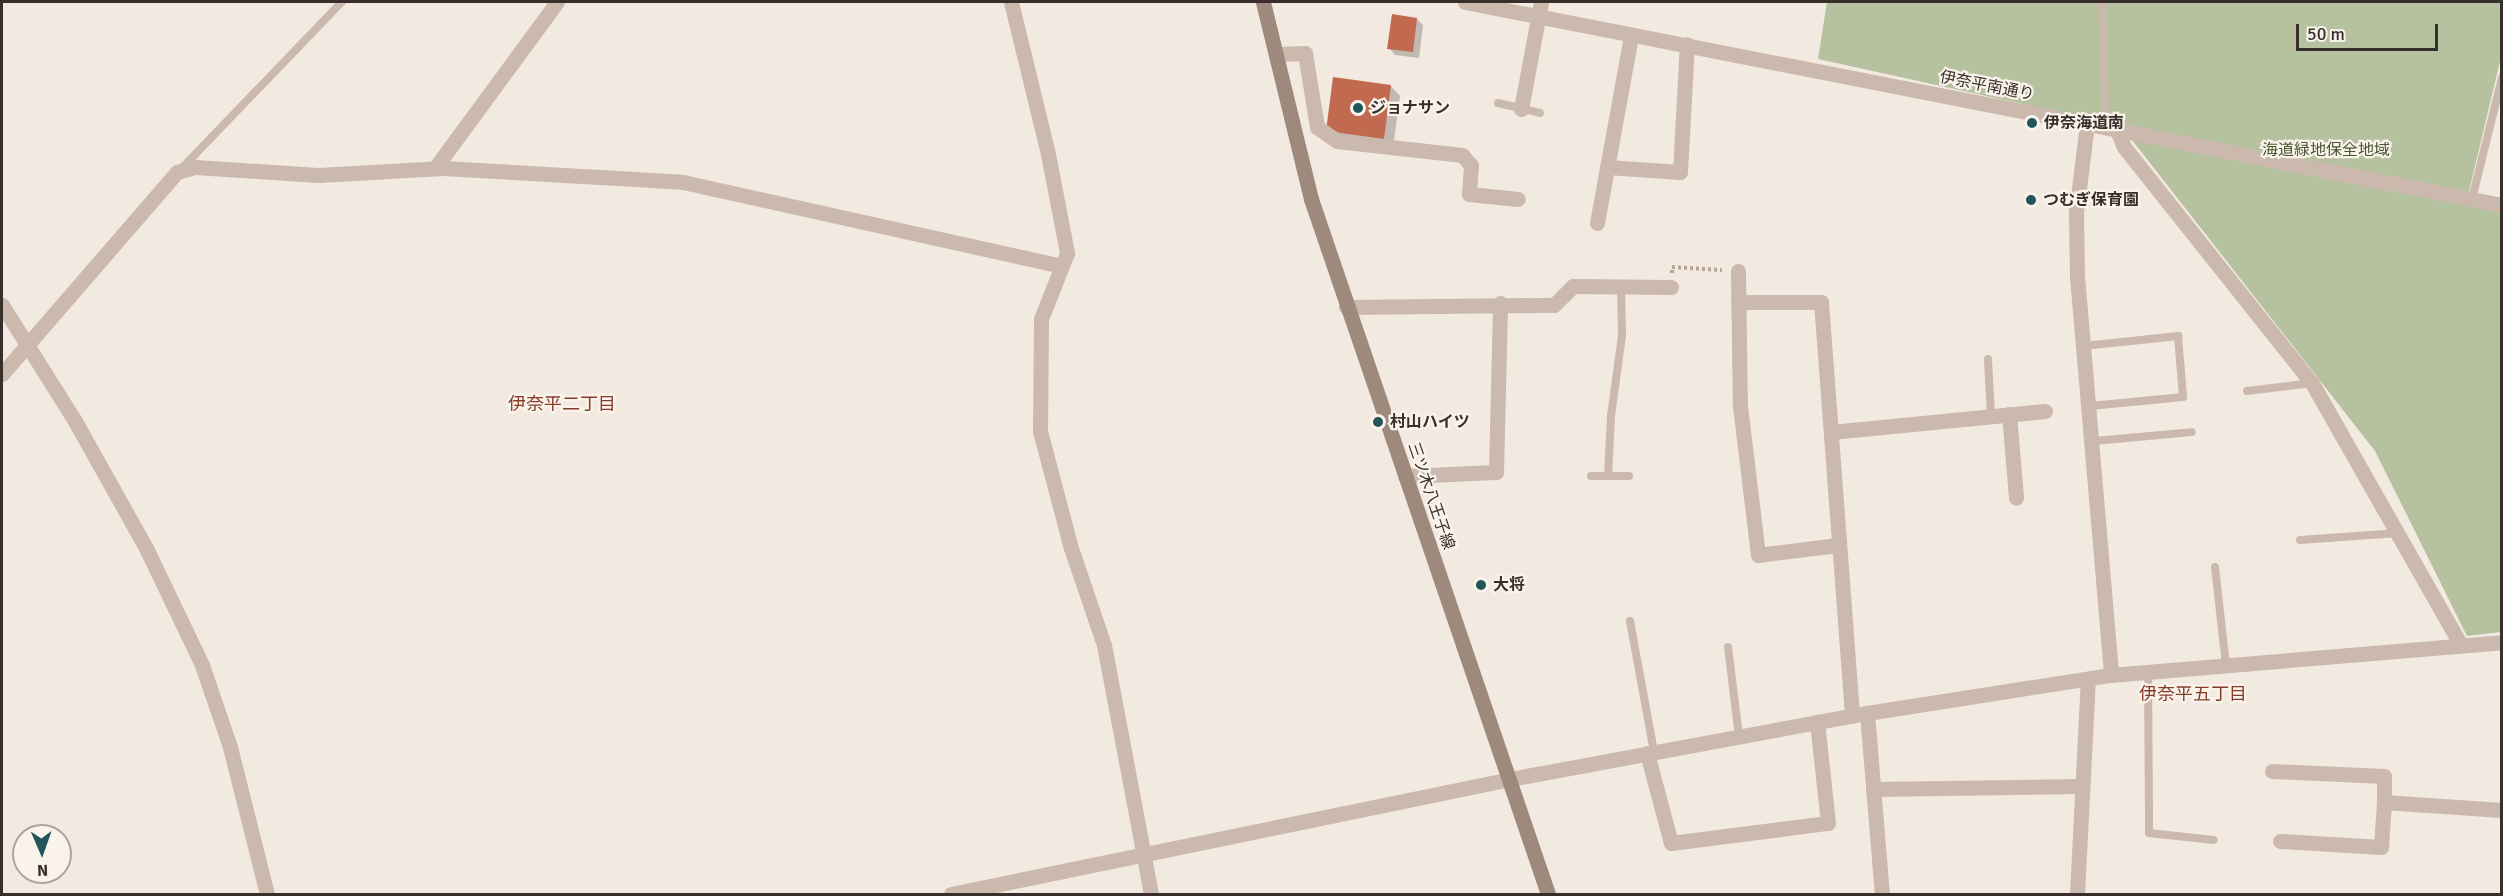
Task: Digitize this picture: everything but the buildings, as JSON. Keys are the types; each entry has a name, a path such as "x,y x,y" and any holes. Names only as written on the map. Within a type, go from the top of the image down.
{"main road":[{"name":"三ツ木八王子線","path":"1263,2 1278,54 1311,199 1548,894"}],"street":[{"path":"435,168 557,2"},
{"path":"1011,2 1048,154 1066,253 1041,319 1040,430 1071,548 1104,645 1151,894"},
{"name":"伊奈平南通り","path":"1466,2 1541,9 1631,35 1687,44 2502,205"},
{"path":"1521,109 1541,9"},
{"path":"1597,223 1631,35"},
{"path":"1607,167 1680,172 1687,44"},
{"path":"1278,54 1305,53 1317,128 1337,141 1462,155 1471,165 1469,194 1518,199"},
{"path":"2087,124 2076,212 2084,346 2094,441 2111,675"},
{"path":"2112,129 2312,383 2400,533 2461,645"},
{"path":"2,374 177,172 213,166 318,175 435,168 683,182 1062,266"},
{"path":"1738,271 1740,406 1758,555 1837,545"},
{"path":"1346,307 1500,303 1554,305 1574,286 1671,287"},
{"path":"1738,302 1821,302 1837,545 1860,714 1873,789 1882,894"},
{"path":"1405,476 1497,472 1500,303"},
{"path":"2,305 75,421 147,550 202,665 230,747 267,894"},
{"path":"1831,432 2044,411"},
{"path":"2009,414 2016,498"},
{"path":"951,894 1510,779 1860,714 2111,675 2502,642"},
{"path":"2077,894 2088,680"},
{"path":"1650,753 1671,843 1828,823 1817,722"},
{"path":"2272,771 2384,776 2381,847 2280,841"},
{"path":"1873,789 2081,786"},
{"path":"2384,802 2502,810"}],"lane":[{"path":"177,172 342,2"},
{"path":"2102,2 2112,129"},
{"path":"2472,199 2502,78"},
{"path":"1498,103 1540,113"},
{"path":"1608,476 1611,416 1622,336 1622,286"},
{"path":"2084,346 2178,336 2183,397 2090,406"},
{"path":"1988,359 1991,416"},
{"path":"2247,391 2312,383"},
{"path":"2094,441 2192,432"},
{"path":"1591,476 1629,476"},
{"path":"2300,540 2400,533"},
{"path":"2215,567 2226,665"},
{"path":"1630,621 1650,753"},
{"path":"1728,647 1739,736"},
{"path":"2148,672 2149,834 2214,840"}],"path":[{"path":"1671,287 1672,267 1738,271"}],"green space":[{"name":"海道緑地保全地域","path":"1827,2 2501,2 2501,57 2466,204 2501,212 2501,632 2467,636 2375,451 2118,122 2087,118 1818,59"}],"place":[{"name":"ジョナサン","path":"1358,108"},
{"name":"伊奈海道南","path":"2032,123"},
{"name":"つむぎ保育園","path":"2031,200"},
{"name":"村山ハイツ","path":"1378,422"},
{"name":"大将","path":"1481,585"}],"district":[{"name":"伊奈平二丁目","path":"562,404"},
{"name":"伊奈平五丁目","path":"2193,694"}]}
